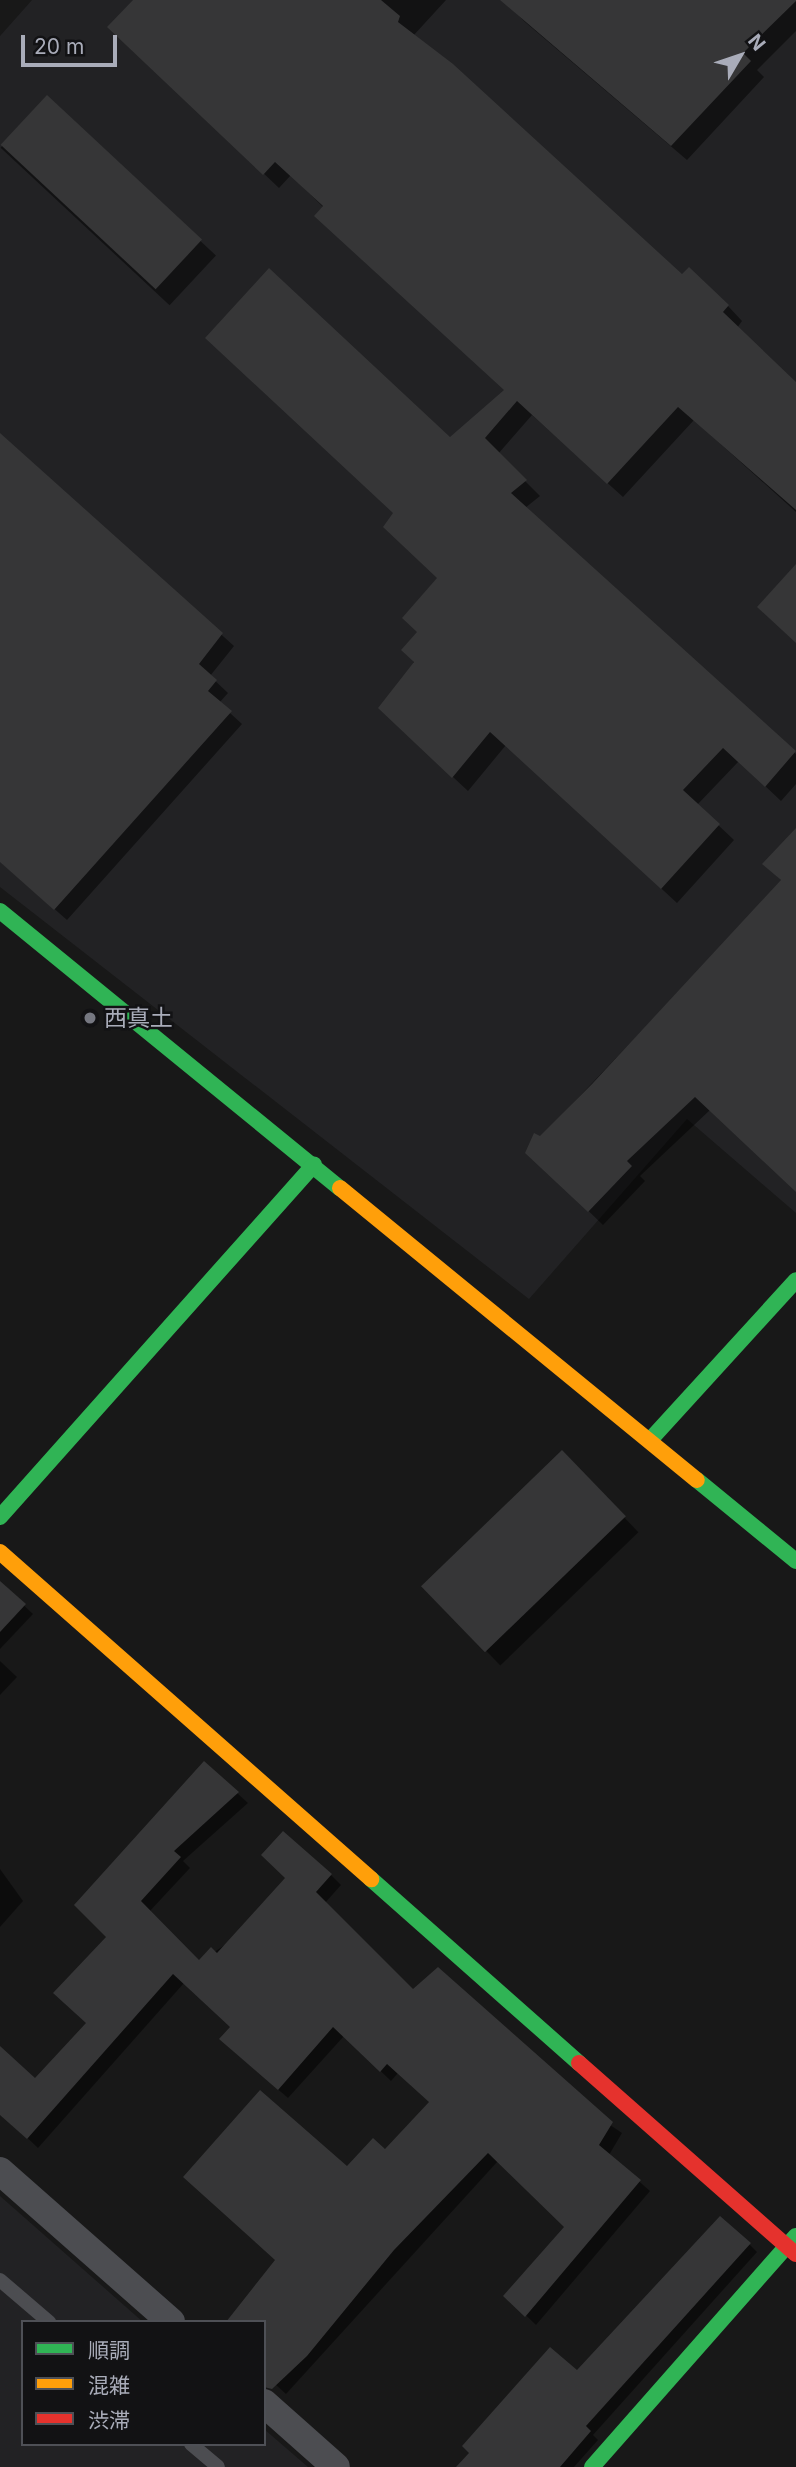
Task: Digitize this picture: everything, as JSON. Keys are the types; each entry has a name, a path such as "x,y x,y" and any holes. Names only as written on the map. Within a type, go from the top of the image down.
{"street":[{"path":"0,911 651,1439 796,1561"},
{"path":"0,1517 314,1164"},
{"path":"651,1439 796,1280"},
{"path":"0,1552 793,2245 593,2467"},
{"path":"0,2171 170,2320"},
{"path":"266,2405 336,2467"}],"lane":[{"path":"0,2280 47,2320"},
{"path":"193,2446 218,2467"}],"shaded area":[{"path":"32,0 796,0 796,1213 687,1119 529,1299 0,887 0,36"},
{"path":"0,2196 141,2320 21,2320 21,2446 266,2446 266,2431 308,2467 0,2467"}],"building":[{"path":"133,0 381,0 400,16 398,22 453,64 682,274 689,267 729,305 723,312 796,382 796,510 678,407 607,484 517,401 485,438 527,480 511,493 796,751 765,787 723,748 683,790 720,824 661,889 490,732 452,778 378,708 414,662 401,650 417,632 402,618 437,578 383,527 393,513 205,338 269,268 450,437 504,390 314,216 323,206 275,162 263,175 107,27"},
{"path":"500,0 796,1 743,53 751,61 671,146"},
{"path":"47,95 202,240 156,289 1,145"},
{"path":"0,433 223,633 199,664 217,680 208,691 232,711 54,910 0,862"},
{"path":"796,564 796,643 757,607"},
{"path":"796,828 796,1192 695,1097 627,1161 632,1166 588,1212 525,1153 534,1133 540,1136 592,1084 781,880 762,864"},
{"path":"562,1450 626,1516 485,1652 421,1586"},
{"path":"0,1581 26,1604 0,1632"},
{"path":"204,1761 239,1792 174,1851 181,1857 141,1901 199,1960 211,1947 217,1953 285,1878 261,1855 283,1831 332,1874 316,1892 413,1989 438,1967 613,2122 599,2145 641,2180 525,2317 503,2296 564,2227 488,2153 394,2250 307,2356 272,2389 266,2388 266,2320 228,2320 275,2260 183,2177 260,2090 347,2166 373,2138 385,2149 429,2102 387,2064 380,2072 333,2027 278,2090 219,2039 230,2027 173,1974 27,2139 0,2115 0,2046 35,2078 86,2023 53,1993 106,1937 74,1905"},
{"path":"720,2216 751,2243 586,2426 591,2431 560,2467 456,2467 469,2453 462,2446 550,2347 577,2370"}],"traffic: fast":[{"path":"0,911 340,1188"},
{"path":"0,1517 314,1164"},
{"path":"651,1439 796,1280"},
{"path":"697,1480 796,1561"},
{"path":"371,1879 579,2063"},
{"path":"592,2467 796,2236"}],"traffic: slow":[{"path":"340,1188 697,1480"},
{"path":"0,1552 371,1879"}],"traffic: jam":[{"path":"579,2063 796,2254"}],"place":[{"name":"西真土","path":"90,1018"}]}
